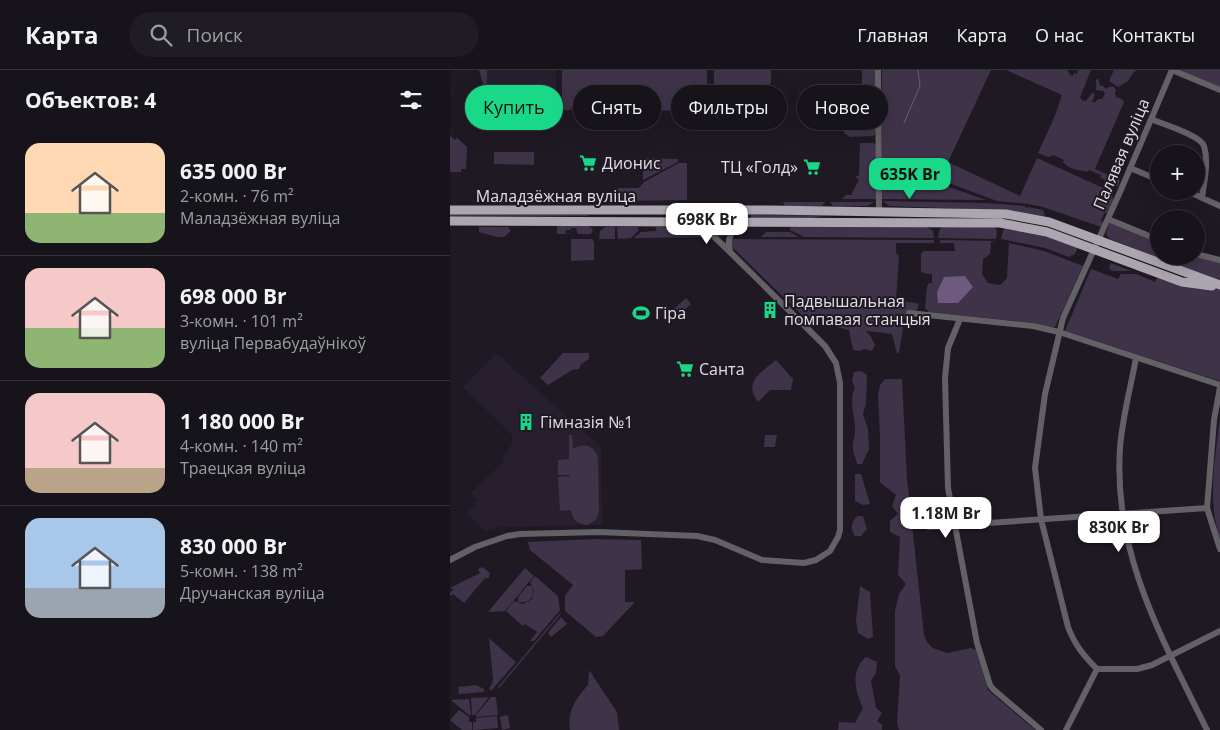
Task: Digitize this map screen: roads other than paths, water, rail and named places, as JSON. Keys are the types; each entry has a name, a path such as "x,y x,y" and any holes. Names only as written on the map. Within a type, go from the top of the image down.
{"main road":[{"name":"Маладзёжная вуліца","path":"450,210 879,211 1019,215 1049,222 1220,286"},
{"path":"879,211 879,223"},
{"name":"Маладзёжная вуліца","path":"450,222 965,222 1007,224 1047,232 1182,282 1220,286"}],"street":[{"path":"878,70 879,211"},
{"path":"1172,70 1220,90"},
{"name":"Палявая вуліца","path":"1097,669 1082,654 1074,642 1068,627 1041,518 1035,468 1045,394 1063,318 1099,240 1172,70"},
{"path":"1151,119 1192,136 1203,145"},
{"path":"1130,168 1150,176"},
{"path":"1205,199 1220,206"},
{"path":"1108,219 1150,236"},
{"path":"450,560 475,547 507,536 538,533 599,532 697,536 715,540 754,558 770,562 804,563 816,560 830,551 835,544 840,530 840,383 836,363 825,346 704,227 696,222"},
{"path":"730,252 728,244 731,233 744,222"},
{"path":"1205,256 1220,260"},
{"path":"909,313 1033,326 1059,332 1220,386 1214,420 1207,508 1220,549"},
{"path":"960,319 948,348 945,378 948,488 977,644 990,685 1041,730"},
{"path":"1136,358 1120,445 1119,462 1122,514 1130,556 1153,619 1208,730"},
{"path":"929,527 1207,508"},
{"path":"1066,730 1097,669 1138,668 1152,665 1220,631"}],"waterway":[{"path":"904,123 920,86 918,70"}],"place":[{"name":"Дионис","path":"588,163"},
{"name":"ТЦ «Голд»","path":"812,167"},
{"name":"Падвышальная помпавая станцыя","path":"770,310"},
{"name":"Гіра","path":"641,313"},
{"name":"Санта","path":"685,369"},
{"name":"Гімназія №1","path":"526,422"}]}
